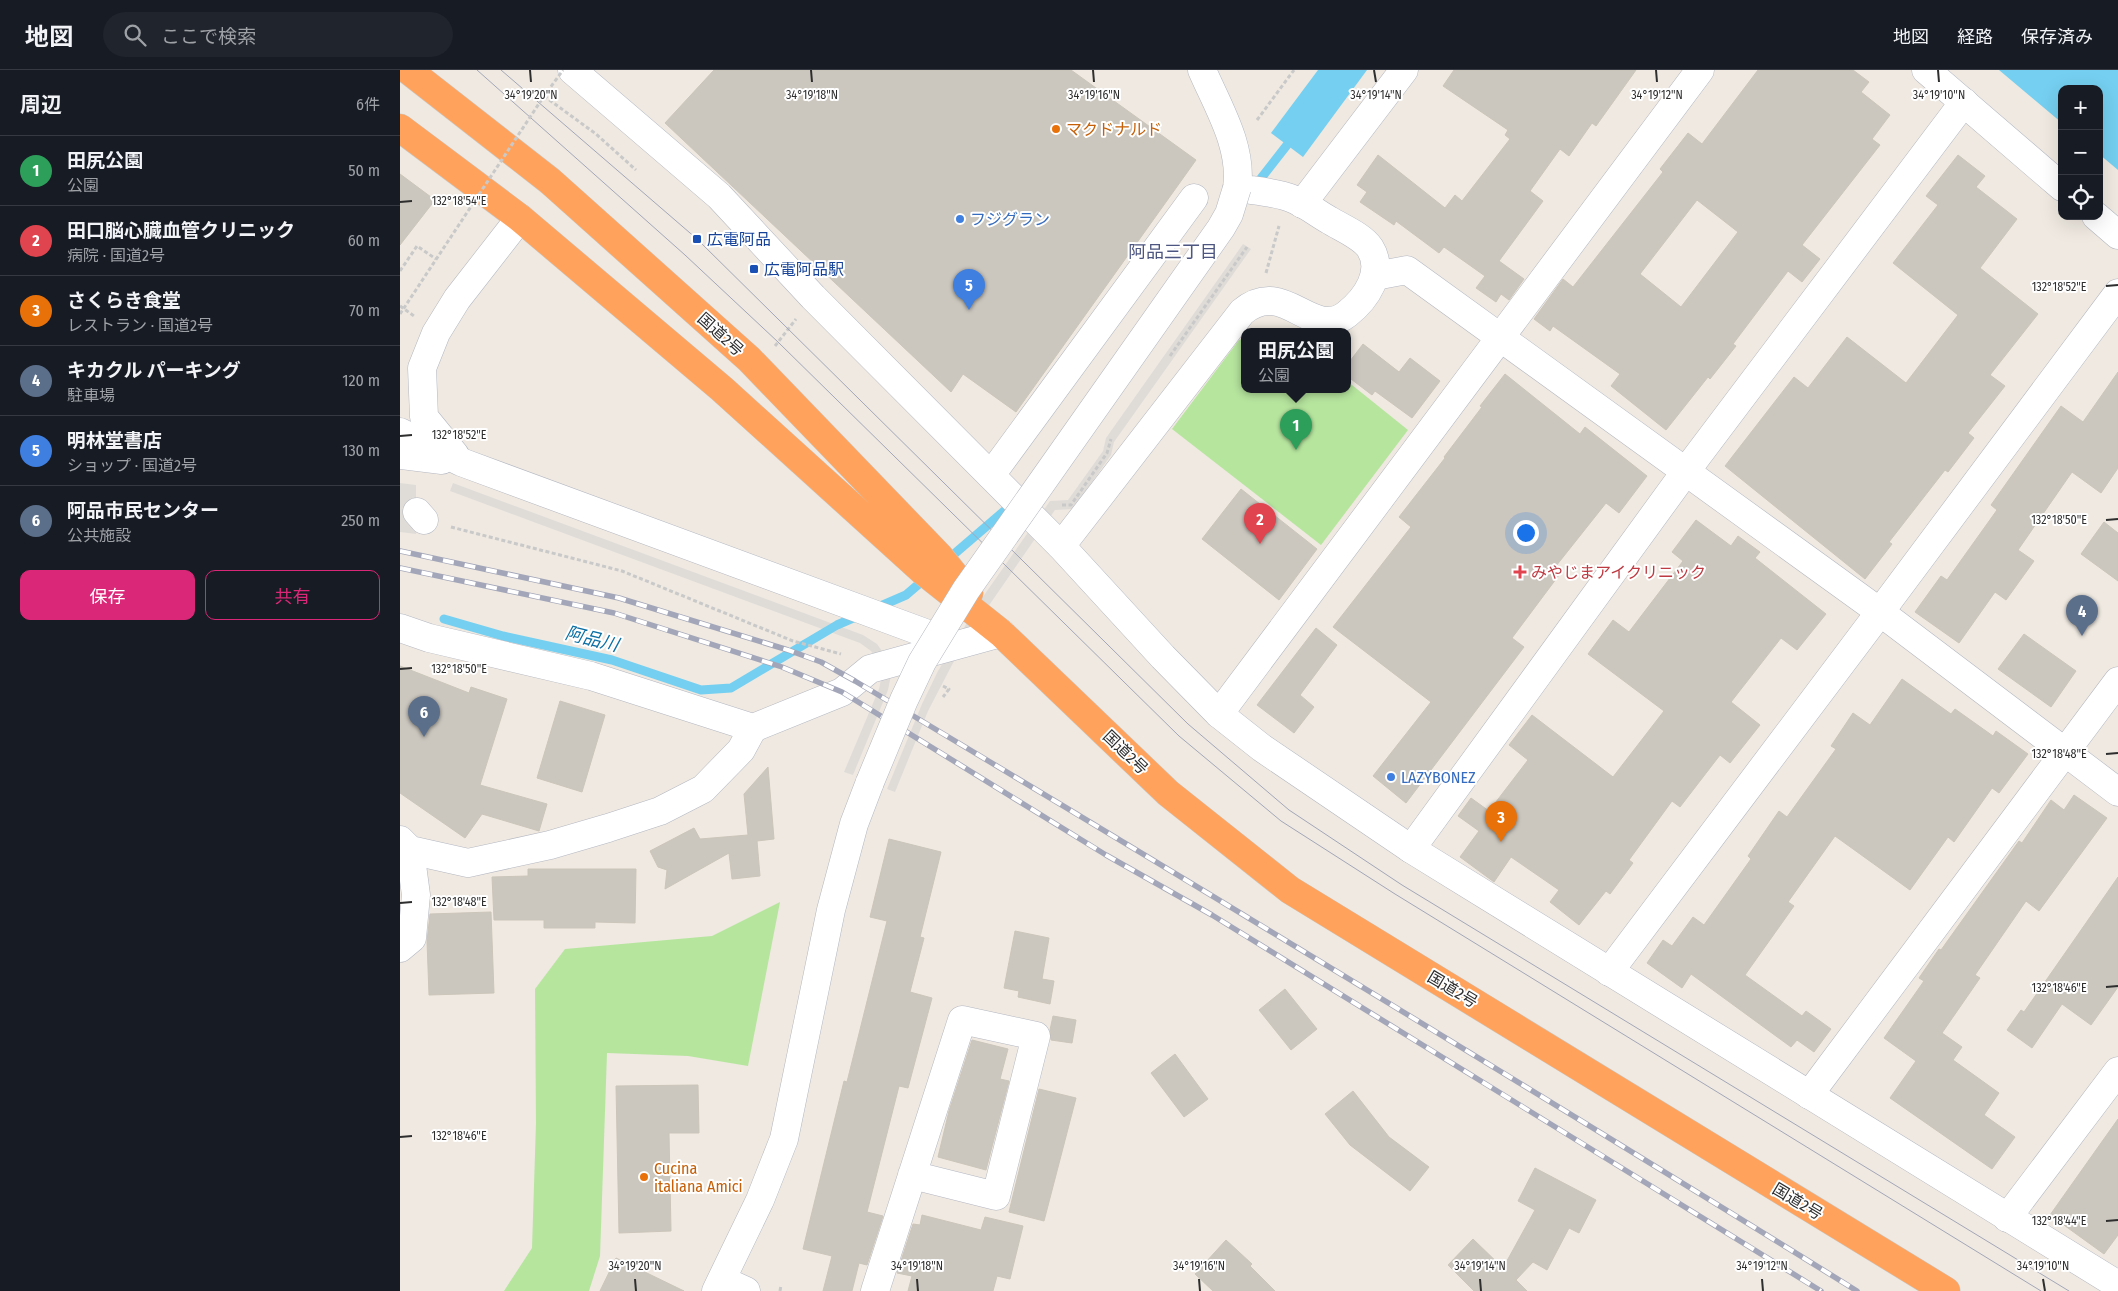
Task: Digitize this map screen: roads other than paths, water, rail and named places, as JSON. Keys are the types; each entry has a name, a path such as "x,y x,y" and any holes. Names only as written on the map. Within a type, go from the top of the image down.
{"highway":[{"name":"国道2号","path":"408,70 550,181 749,359 939,556 1001,634"},
{"name":"国道2号","path":"400,128 520,218 722,389 923,571 1001,634 1168,792 1290,890 1946,1291"}],"street":[{"path":"572,70 718,196 813,297 1061,546 1163,657 1219,714 1262,748 1411,849 2118,1285"},
{"path":"746,1291 719,1286 764,1192 784,1139 833,901 854,824 904,700 936,637 966,590 1221,228 1232,207 1237,188 1238,168 1236,152 1202,70"},
{"path":"1302,204 1404,70"},
{"path":"1219,714 1700,70"},
{"path":"1926,70 2058,184"},
{"path":"1411,849 1686,471 1964,102"},
{"path":"1061,546 1247,307 1266,299 1280,302 1313,318 1328,321 1336,320 1343,318 1356,308 1369,289 1375,276 1375,261 1370,248 1358,238 1293,199 1237,188"},
{"path":"991,475 1194,198"},
{"path":"461,462 424,417 422,368 436,333 457,299 520,218"},
{"path":"2100,220 2118,236"},
{"path":"1375,276 1407,270 1501,336 1880,612 2118,792"},
{"path":"1609,972 2118,293"},
{"path":"400,432 461,462 936,637"},
{"path":"400,455 461,462"},
{"path":"400,628 429,638 591,676 753,728"},
{"path":"400,948 412,938 416,894 405,845 468,863 550,845 660,811 703,789 741,750 753,728 842,692 870,669 1001,634"},
{"path":"1809,1095 2118,681"},
{"path":"875,1291 912,1175 962,1020 1036,1036 996,1196 912,1175"},
{"path":"2008,1218 2118,1071"}],"water":[{"path":"1318,70 1367,70 1303,157 1271,133"},
{"path":"1999,70 2118,70 2118,170 2103,157 2103,85 2058,85 2058,120"}],"waterway":[{"path":"1255,186 1287,145"},
{"path":"946,561 1010,506"},
{"path":"876,608 906,595 927,577"},
{"name":"阿品川","path":"444,619 503,636 612,660 701,690 731,688 837,625 860,615"}],"tram line":[{"path":"477,70 685,255 778,342 1179,736 1281,821 1395,894 2041,1291"},
{"path":"501,70 697,239 1188,724 1289,810 1402,885 2069,1291"}],"railway":[{"path":"400,551 619,598 821,662 1232,908 1857,1291"},
{"path":"400,568 614,613 782,667 842,692 1106,855 1212,915 1821,1291"}],"place":[{"name":"マクドナルド","path":"1056,129"},
{"name":"フジグラン","path":"960,219"},
{"name":"広電阿品","path":"697,239"},
{"name":"広電阿品駅","path":"754,269"},
{"name":"明林堂書店","path":"969,310"},
{"name":"田尻公園","path":"1296,450"},
{"name":"田口脳心臓血管クリニック","path":"1260,544"},
{"name":"みやじまアイクリニック","path":"1520,572"},
{"name":"キカクル パーキング","path":"2082,636"},
{"name":"阿品市民センター","path":"424,737"},
{"name":"LAZYBONEZ","path":"1391,777"},
{"name":"さくらき食堂","path":"1501,842"},
{"name":"Cucina italiana Amici","path":"644,1177"}],"district":[{"name":"阿品三丁目","path":"1173,252"}]}
